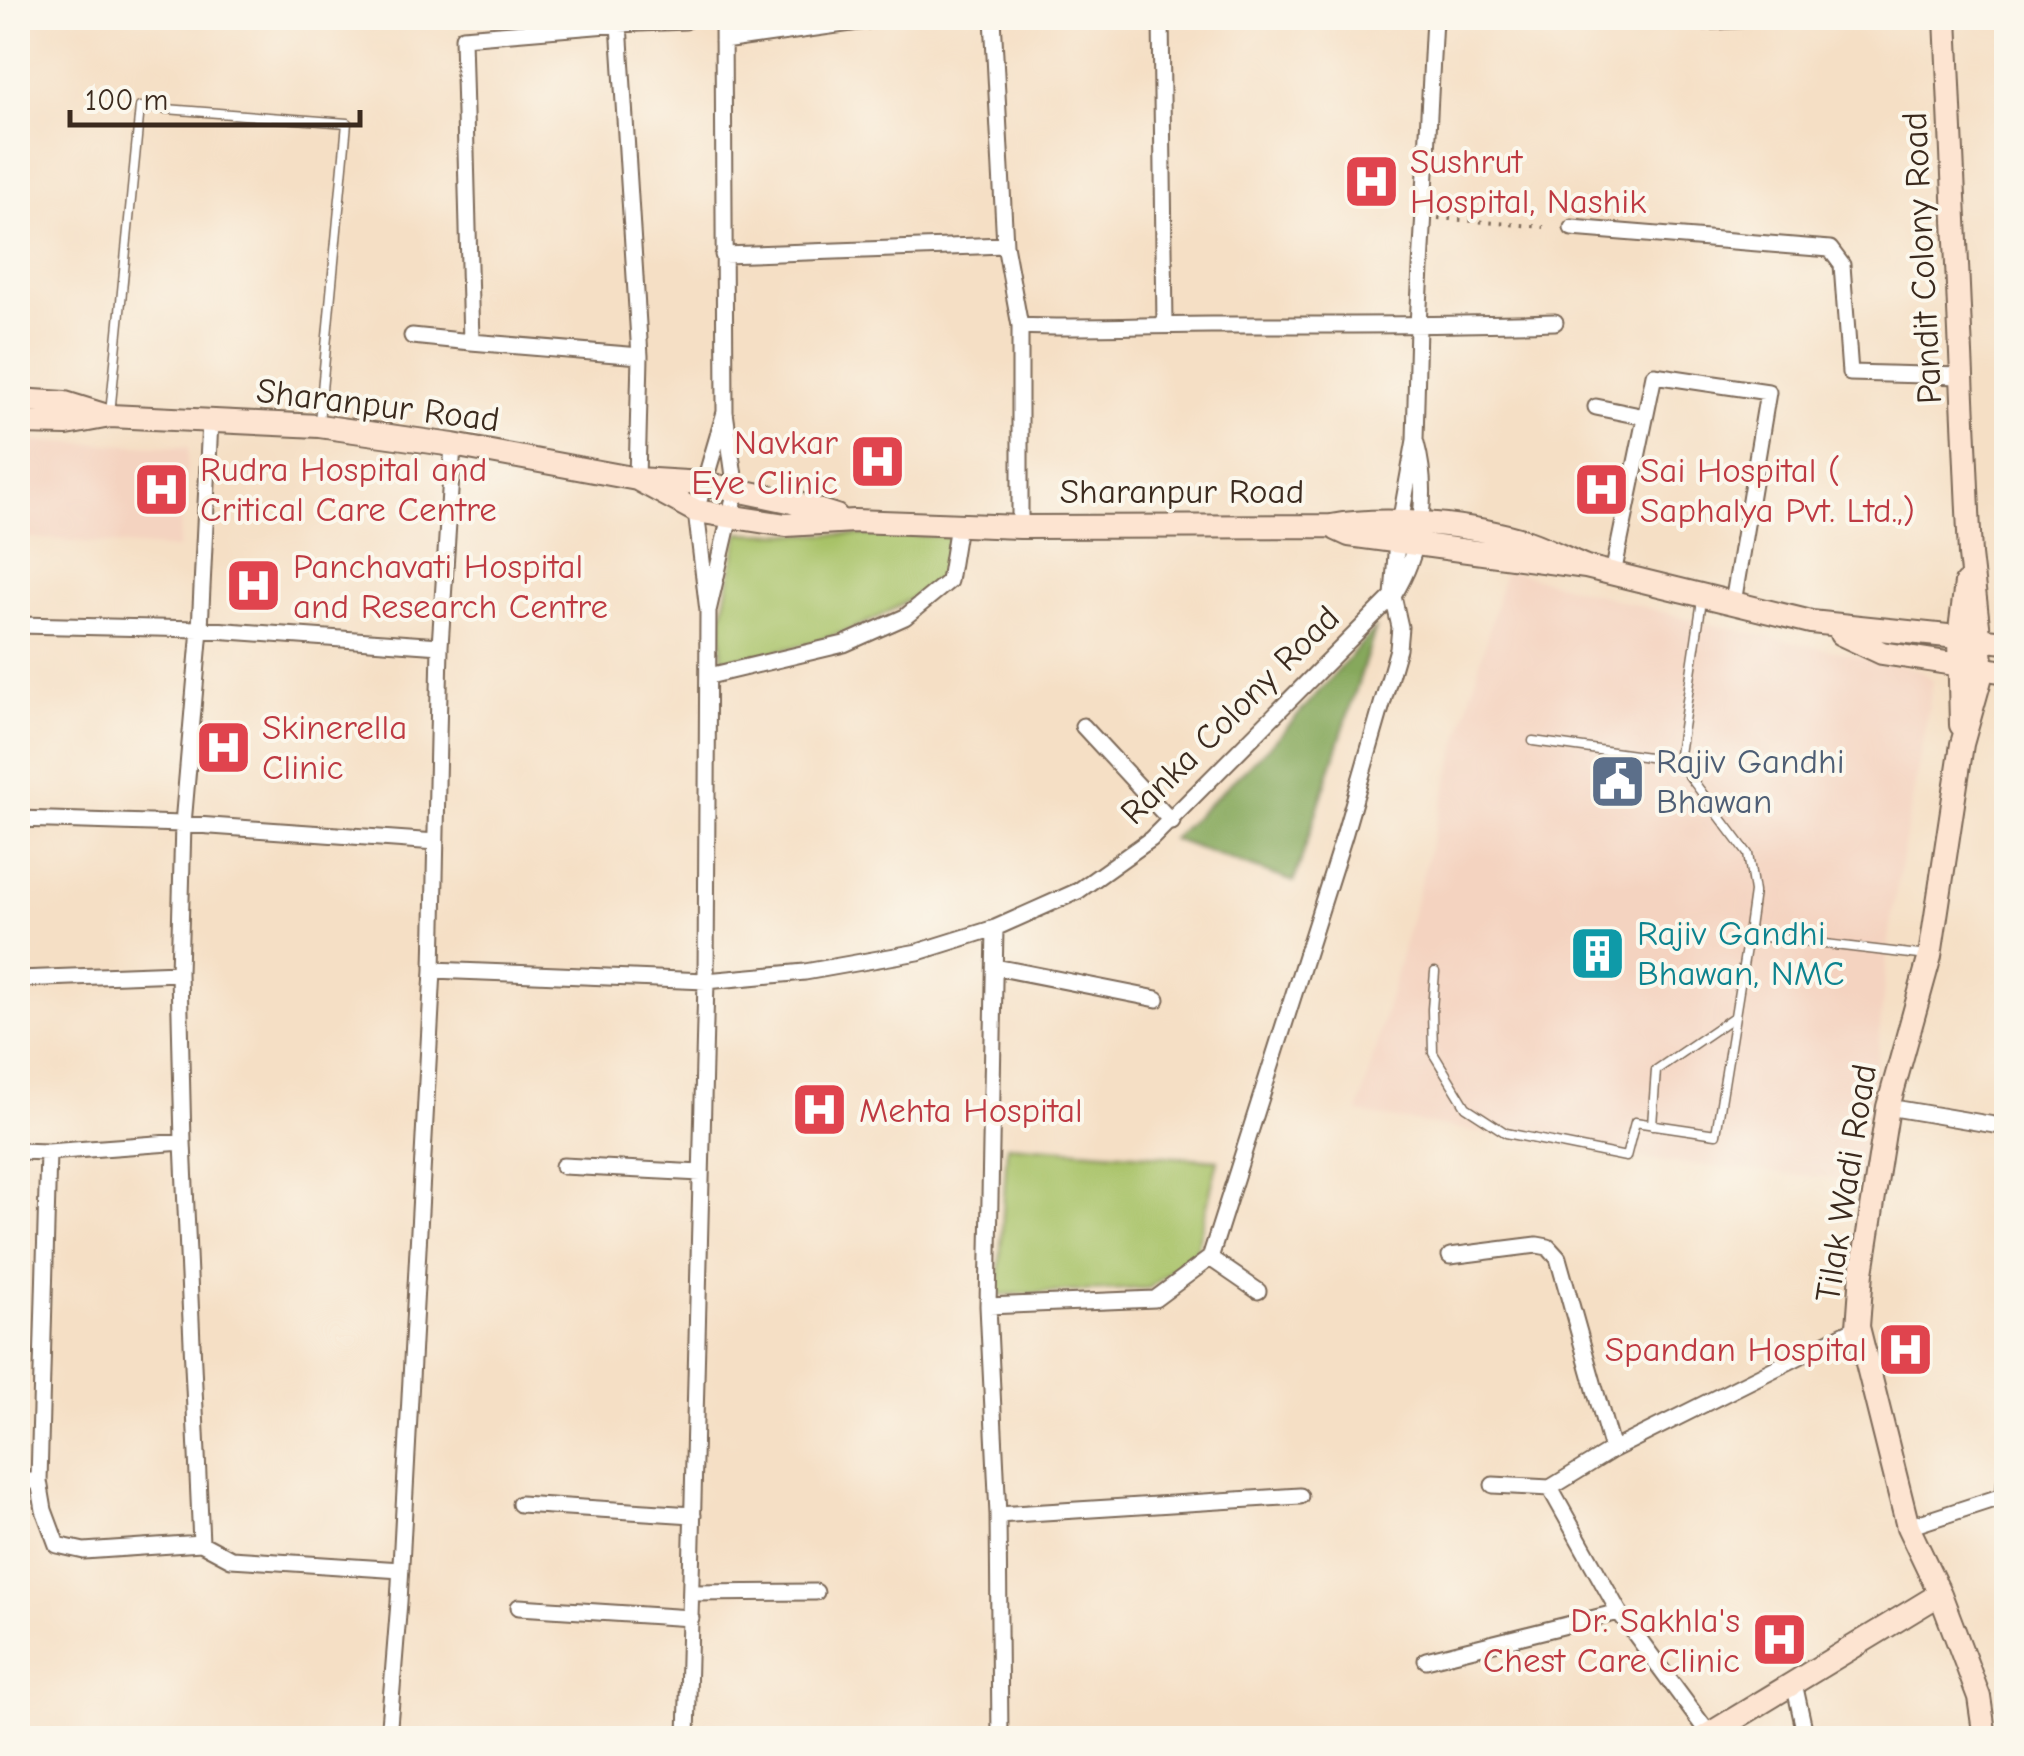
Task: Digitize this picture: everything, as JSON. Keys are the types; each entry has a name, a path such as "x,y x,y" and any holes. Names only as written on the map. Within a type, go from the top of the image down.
{"main road":[{"name":"Pandit Colony Road","path":"1946,18 1970,555 1970,639"},
{"name":"Sharanpur Road","path":"18,400 65,403 110,416"},
{"name":"Sharanpur Road","path":"18,423 66,424 110,416 319,426 637,479 703,483 789,501 854,521"},
{"name":"Sharanpur Road","path":"637,479 696,510 786,525 854,521 1020,527 1332,526 1361,521 1409,532 1526,542 1586,567 1810,622 1928,636 2006,639"},
{"path":"1928,636 1970,611 2006,639"},
{"name":"Sharanpur Road","path":"1810,622 1882,653 1999,674"},
{"path":"1927,661 1967,696 1999,674 1970,639"},
{"name":"Tilak Wadi Road","path":"1970,639 1959,666 1967,696 1930,956 1888,1107 1862,1272 1858,1326 1908,1527 1940,1594 1979,1698 1985,1738"},
{"path":"1706,1736 1940,1594"}],"street":[{"path":"708,611 736,490 725,412 723,18"},
{"path":"722,41 887,18"},
{"path":"993,18 1006,245 1020,326 1020,527"},
{"path":"1161,18 1165,325"},
{"path":"1409,532 1434,18 1699,22 1770,18"},
{"path":"471,342 462,37 685,21"},
{"path":"619,24 640,356 637,479"},
{"path":"1572,228 1830,249 1842,264 1850,374 1962,376"},
{"path":"723,255 1006,245"},
{"path":"1020,326 1085,329 1555,322"},
{"path":"412,336 640,356"},
{"path":"1612,574 1654,375 1768,392 1733,604"},
{"path":"1596,406 1645,417"},
{"path":"687,1738 706,981 709,676 708,611 696,510 725,412"},
{"path":"202,1543 179,973 183,824 200,629 210,421"},
{"path":"388,1738 401,1570 433,970 440,646 452,446"},
{"path":"709,676 844,644 905,617 949,582 958,526"},
{"name":"Ranka Colony Road","path":"433,970 706,981 806,972 918,952 995,928 1078,891 1172,822 1393,596 1406,576 1409,532"},
{"path":"988,1306 1155,1299 1210,1258 1386,696 1400,627 1393,596"},
{"path":"18,624 200,629 440,646"},
{"path":"1084,726 1172,822"},
{"path":"18,819 183,824 436,842"},
{"path":"995,928 988,1306 998,1516 1000,1738"},
{"path":"995,967 1157,999"},
{"path":"18,979 179,973"},
{"path":"1888,1107 2006,1126"},
{"path":"18,1152 183,1142"},
{"path":"48,1152 39,1481 44,1510 57,1545 84,1552 202,1543 231,1559 401,1570"},
{"path":"563,1166 701,1173"},
{"path":"1450,1256 1536,1245 1554,1252 1612,1450"},
{"path":"1210,1258 1258,1292"},
{"path":"1492,1485 1550,1488 1612,1450 1858,1326"},
{"path":"1908,1527 2005,1496 2006,1472"},
{"path":"18,1481 39,1481"},
{"path":"1550,1488 1619,1612 1706,1736"},
{"path":"998,1516 1300,1496"},
{"path":"520,1504 693,1515"},
{"path":"691,1593 816,1592"},
{"path":"519,1607 691,1618"},
{"path":"1426,1660 1619,1612"},
{"path":"1794,1683 1806,1738"}],"lane":[{"path":"110,416 140,107 347,123 319,426"},
{"path":"1678,762 1703,596"},
{"path":"1436,972 1433,1053 1466,1107 1506,1133 1626,1158 1635,1122 1716,1134 1754,892 1748,854 1678,762 1533,741"},
{"path":"1748,935 1930,956"},
{"path":"1652,1125 1656,1070 1735,1016"}],"path":[{"path":"1423,216 1544,226"}],"shaded area":[{"path":"18,441 189,447 178,549 18,537"},
{"name":"Rajiv Gandhi Bhawan","path":"1505,570 1697,621 1921,670 1933,681 1889,932 1866,1182 1667,1162 1358,1113"}],"green space":[{"path":"739,533 949,536 943,574 894,609 811,643 722,659 722,617"},
{"path":"1376,627 1294,882 1172,839 1278,738"},
{"path":"1007,1145 1218,1160 1196,1251 1149,1288 998,1295"}],"place":[{"name":"Sushrut Hospital, Nashik","path":"1371,181"},
{"name":"Navkar Eye Clinic","path":"877,462"},
{"name":"Rudra Hospital and Critical Care Centre","path":"161,489"},
{"name":"Sai Hospital ( Saphalya Pvt. Ltd.,)","path":"1601,490"},
{"name":"Panchavati Hospital and Research Centre","path":"254,586"},
{"name":"Skinerella Clinic","path":"223,747"},
{"name":"Rajiv Gandhi Bhawan","path":"1617,781"},
{"name":"Rajiv Gandhi Bhawan, NMC","path":"1598,953"},
{"name":"Mehta Hospital","path":"820,1110"},
{"name":"Spandan Hospital","path":"1906,1349"},
{"name":"Dr. Sakhla's Chest Care Clinic","path":"1779,1640"}]}
